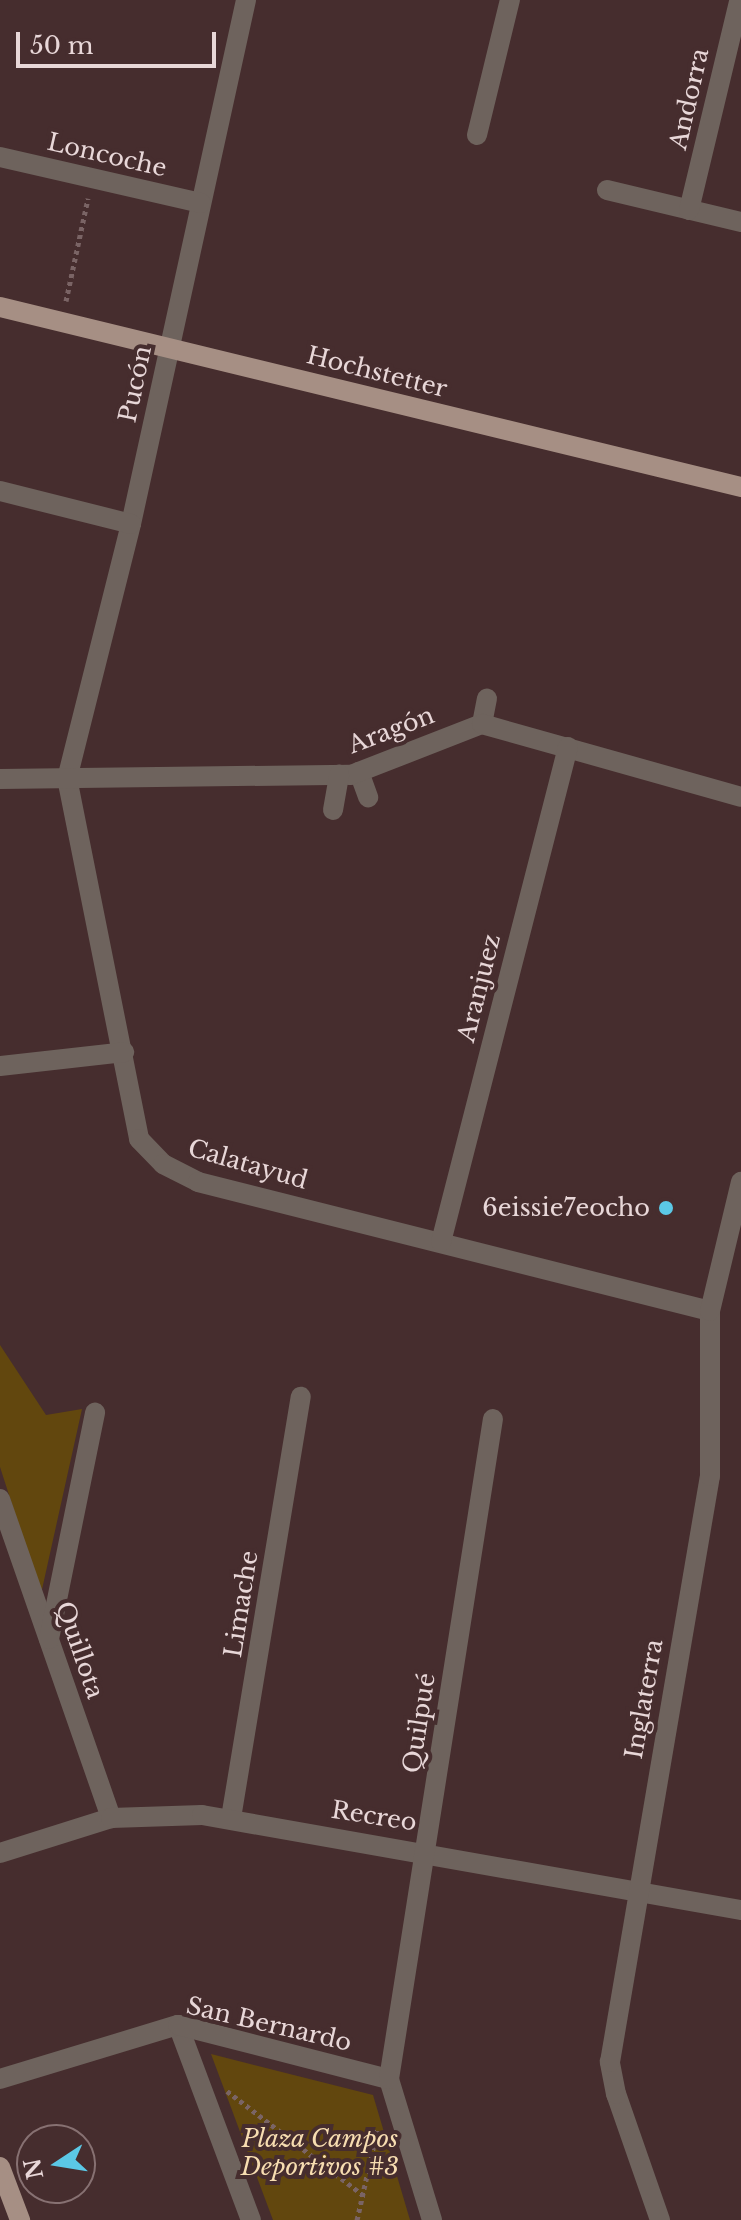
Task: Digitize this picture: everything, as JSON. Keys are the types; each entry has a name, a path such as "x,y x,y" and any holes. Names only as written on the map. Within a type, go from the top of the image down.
{"main road":[{"name":"Hochstetter","path":"0,307 741,487"},
{"path":"0,2167 20,2220"}],"street":[{"name":"Pucón","path":"67,778 131,524 246,0"},
{"path":"477,135 510,0"},
{"name":"Andorra","path":"689,210 738,1"},
{"name":"Loncoche","path":"0,157 201,203"},
{"path":"607,190 741,222"},
{"path":"0,491 131,524"},
{"path":"487,698 482,724 741,797"},
{"name":"Aragón","path":"0,779 349,773 482,724"},
{"name":"Aranjuez","path":"441,1242 568,747"},
{"path":"333,810 349,773 368,797"},
{"name":"Calatayud","path":"67,778 139,1139 163,1164 198,1182 710,1311"},
{"path":"0,1066 124,1052"},
{"name":"Inglaterra","path":"660,2220 616,2094 610,2062 636,1892 710,1476 710,1311 741,1182"},
{"name":"Limache","path":"231,1818 301,1397"},
{"path":"49,1639 95,1413"},
{"name":"Quilpué","path":"432,2220 389,2079 493,1419"},
{"name":"Quillota","path":"0,1499 111,1818"},
{"name":"Recreo","path":"0,1853 111,1818 173,1813 231,1818 425,1850 741,1910"},
{"path":"178,2025 251,2220"},
{"name":"San Bernardo","path":"0,2079 178,2025 389,2079"}],"path":[{"path":"61,322 92,178"},
{"path":"217,2083 363,2195"},
{"path":"357,2220 379,2122"}],"green space":[{"path":"0,1345 46,1415 82,1409 41,1594 0,1467"},
{"name":"Plaza Campos Deportivos #3","path":"211,2054 373,2095 410,2220 273,2220"}],"place":[{"name":"6eissie7eocho","path":"666,1208"}]}
